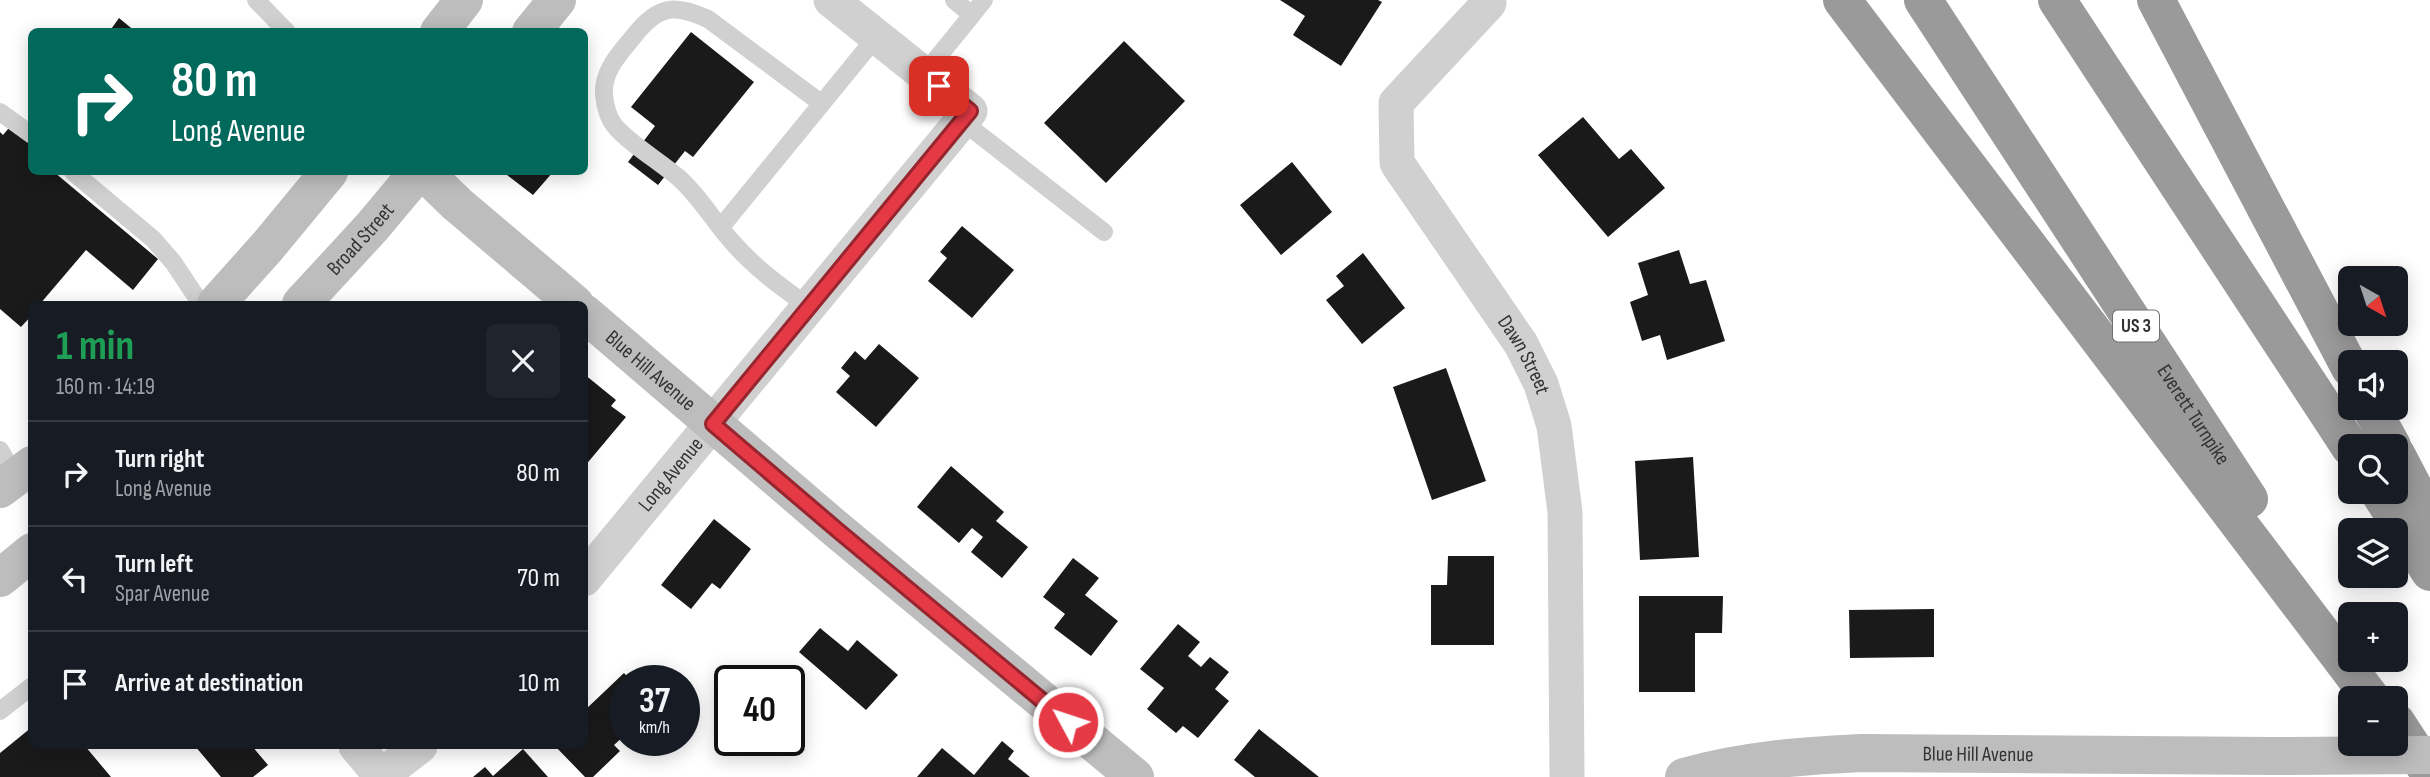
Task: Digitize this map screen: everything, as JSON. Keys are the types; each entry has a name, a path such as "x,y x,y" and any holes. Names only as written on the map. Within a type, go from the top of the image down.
{"highway":[{"path":"1842,0 2362,686"},
{"name":"Everett Turnpike","path":"1923,0 2338,635"},
{"path":"2057,0 2341,434"},
{"path":"2156,0 2341,350"},
{"path":"2408,477 2430,519"},
{"path":"2387,504 2430,572"},
{"path":"2408,741 2430,775"},
{"path":"2408,746 2430,775"}],"street":[{"path":"534,28 557,0"},
{"path":"831,0 924,74 966,116"},
{"name":"Dawn Street","path":"1489,3 1395,103 1397,163 1521,344 1541,384 1554,426 1565,512 1567,777"},
{"name":"Long Avenue","path":"588,574 966,116"},
{"path":"219,301 327,175"},
{"name":"Broad Street","path":"304,301 415,175"},
{"path":"427,175 457,204 571,301"},
{"name":"Blue Hill Avenue","path":"588,316 836,529 1135,777"},
{"path":"0,578 28,555"},
{"path":"358,749 381,777 416,749"},
{"name":"Blue Hill Avenue","path":"1684,777 1749,762 1861,753 2430,755"}],"lane":[{"path":"256,0 282,28"},
{"path":"954,0 972,15"},
{"path":"924,74 984,0"},
{"path":"808,307 747,258 700,199 680,179 615,126 607,114 604,84 608,68 645,22 657,12 674,8 691,11 708,19 821,103"},
{"path":"721,228 877,36"},
{"path":"0,112 28,132"},
{"path":"966,116 1104,232"},
{"path":"77,175 153,239 173,262 199,301"},
{"path":"1,709 28,689"}],"building":[{"path":"1280,0 1382,2 1341,66 1293,35 1305,16"},
{"path":"119,18 131,28 112,28"},
{"path":"691,32 754,82 693,157 685,151 658,185 628,162 655,126 631,107"},
{"path":"1124,41 1185,101 1106,183 1044,123"},
{"path":"1583,117 1619,159 1631,149 1665,188 1608,237 1538,155"},
{"path":"13,123 28,135 28,175 58,175 158,259 133,290 86,250 43,301 28,301 28,319 21,327 0,309 0,132 3,135"},
{"path":"1292,162 1332,212 1281,255 1240,205"},
{"path":"507,175 550,175 533,195"},
{"path":"962,226 1014,270 972,318 928,281 947,258 940,252"},
{"path":"1679,250 1690,284 1706,280 1725,341 1667,360 1660,335 1642,341 1630,302 1648,295 1638,263"},
{"path":"1363,253 1405,308 1362,344 1326,300 1344,286 1336,276"},
{"path":"879,344 919,378 876,427 836,392 850,376 841,368 855,351 865,360"},
{"path":"1446,368 1486,481 1432,500 1393,387"},
{"path":"588,377 616,400 611,406 626,417 588,462"},
{"path":"1693,457 1699,557 1640,560 1635,461"},
{"path":"951,466 1004,512 996,521 1028,547 1002,578 971,552 983,537 972,528 959,543 917,507"},
{"path":"714,519 751,549 720,589 712,583 691,609 661,585"},
{"path":"1448,556 1494,556 1494,645 1431,645 1431,585 1447,585"},
{"path":"1073,558 1099,578 1085,595 1118,621 1091,656 1054,628 1065,614 1043,597"},
{"path":"1639,596 1723,596 1722,633 1695,633 1695,692 1639,692"},
{"path":"1934,609 1934,657 1850,658 1849,610"},
{"path":"1178,624 1200,642 1188,656 1201,667 1210,657 1229,672 1215,689 1229,701 1198,738 1183,726 1176,733 1147,709 1164,688 1140,669"},
{"path":"820,628 848,651 857,640 898,675 866,710 799,652"},
{"path":"609,687 609,756 615,756 593,777 585,777 558,749 588,749 588,707"},
{"path":"1259,729 1319,777 1255,777 1234,760"},
{"path":"28,730 28,749 88,749 111,777 0,777 0,753"},
{"path":"1002,741 1014,751 1008,759 1030,777 917,777 942,748 974,775"},
{"path":"198,749 255,749 268,765 253,777 221,777"},
{"path":"523,749 548,777 473,777 485,767 493,776"}],"route":[{"path":"939,86 970,111 713,424 1068,722"}]}
